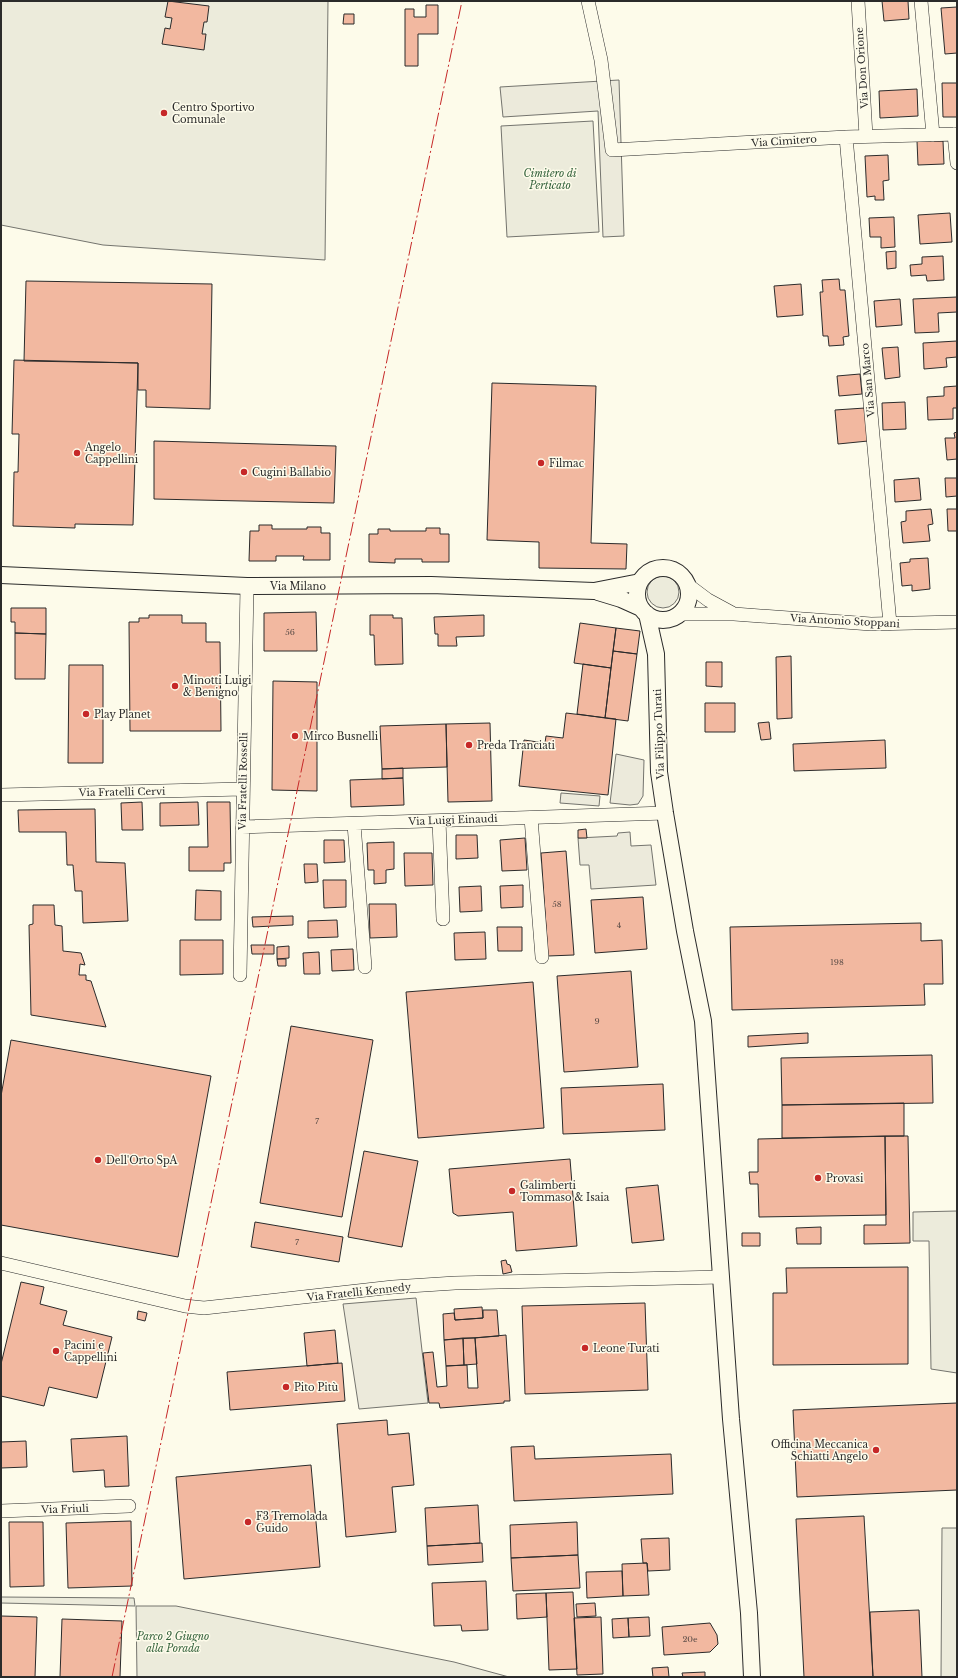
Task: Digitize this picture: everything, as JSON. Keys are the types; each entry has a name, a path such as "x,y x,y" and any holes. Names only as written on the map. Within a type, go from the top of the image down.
{"street":[{"name":"Via Cimitero","path":"588,1 601,60 612,150 866,136 956,134"},
{"name":"Via Don Orione","path":"858,1 866,136"},
{"path":"921,1 933,135"},
{"path":"956,134 957,163"},
{"name":"Via San Marco","path":"846,137 890,624"},
{"path":"665,568 677,572 684,578 688,585 690,593 689,601 676,616 660,620 644,611 637,595 640,582 645,575 652,570 665,568"},
{"name":"Via Milano","path":"1,575 247,586 431,585 594,591 640,582"},
{"name":"Via Antonio Stoppani","path":"688,585 708,600 734,614"},
{"name":"Via Fratelli Rosselli","path":"240,975 242,789 247,586"},
{"name":"Via Milano","path":"594,591 621,599 644,611"},
{"name":"Via Filippo Turati","path":"644,611 656,654 659,772 664,814 703,1021 731,1419 748,1613 752,1677"},
{"name":"Via Antonio Stoppani","path":"676,616 734,614 838,622 890,624 957,622"},
{"name":"Via Filippo Turati","path":"656,654 664,634 676,616"},
{"name":"Via Fratelli Cervi","path":"1,795 242,789"},
{"name":"Via Luigi Einaudi","path":"242,827 664,814"},
{"path":"531,818 542,957"},
{"path":"439,821 443,919"},
{"path":"354,824 365,967"},
{"name":"Via Fratelli Kennedy","path":"1,1263 185,1306 204,1308 393,1287 454,1283 722,1277"},
{"name":"Via Friuli","path":"1,1512 129,1506"}],"green space":[{"name":"Centro Sportivo Comunale","path":"1,1 328,1 325,260 103,245 1,225"},
{"name":"Cimitero di Perticato","path":"593,121 599,232 507,237 501,126"},
{"path":"663,576 674,581 679,592 674,603 663,608 652,603 647,592 652,581"},
{"path":"957,1211 957,1373 931,1369 929,1241 913,1241 913,1212"},
{"path":"942,1528 957,1528 957,1677 941,1677"},
{"path":"1,1597 134,1598 135,1606 1,1603"},
{"name":"Parco 2 Giugno alla Porada","path":"136,1606 176,1606 454,1662 509,1677 137,1677"}],"shaded area":[{"path":"619,80 624,236 603,237 598,111 503,117 500,87"},
{"path":"616,754 644,760 643,796 638,804 630,805 610,803"},
{"path":"561,793 600,796 599,806 560,803"},
{"path":"630,832 631,846 651,845 656,885 591,889 589,865 580,865 578,838 617,836 618,833"},
{"path":"416,1298 428,1403 359,1409 343,1304"}],"building":[{"path":"168,1 209,6 207,22 204,22 202,34 206,34 204,50 162,44 165,28 170,29 172,18 165,17"},
{"path":"882,1 908,1 909,19 884,21"},
{"path":"426,5 438,5 438,34 418,34 418,66 405,66 405,9 414,9 414,17 426,17"},
{"path":"957,7 957,53 945,54 941,8"},
{"path":"344,14 354,14 354,24 343,24"},
{"path":"942,83 957,83 957,117 943,117"},
{"path":"917,89 918,116 880,118 879,91"},
{"path":"917,141 943,141 944,164 918,165"},
{"path":"888,155 889,180 883,181 884,200 875,200 875,196 867,197 865,156"},
{"path":"950,213 952,242 920,244 918,215"},
{"path":"894,217 895,247 881,248 881,237 870,237 869,218"},
{"path":"896,251 896,268 887,269 886,252"},
{"path":"943,256 944,280 927,281 926,275 911,276 910,265 922,264 922,257"},
{"path":"839,279 840,290 845,290 849,336 843,337 844,345 829,346 828,336 823,336 820,292 823,292 822,280"},
{"path":"26,281 212,284 210,409 146,407 146,390 138,390 138,363 24,361"},
{"path":"801,284 803,315 777,317 774,286"},
{"path":"957,297 957,312 938,313 939,332 915,333 913,299"},
{"path":"900,299 902,325 876,327 874,301"},
{"path":"957,341 957,357 946,358 947,367 924,369 923,343"},
{"path":"898,347 900,377 885,379 882,348"},
{"name":"Angelo Cappellini","path":"14,360 138,363 133,525 75,524 75,528 13,526 14,472 18,472 19,434 12,434"},
{"path":"860,374 862,394 839,396 837,376"},
{"name":"Filmac","path":"492,383 596,386 591,543 627,544 626,569 539,568 539,542 487,540"},
{"path":"957,386 957,408 953,408 953,419 928,420 927,397 944,396 944,387"},
{"path":"905,402 906,429 883,430 882,403"},
{"path":"865,408 868,441 838,444 835,410"},
{"path":"957,432 957,459 947,460 945,438 955,438 954,433"},
{"name":"Cugini Ballabio","path":"154,441 336,446 334,503 154,499"},
{"path":"919,478 921,500 895,502 894,480"},
{"path":"945,478 957,478 957,496 946,497"},
{"path":"931,509 933,524 928,525 930,541 903,543 901,522 906,521 906,511"},
{"path":"947,509 957,509 957,531 948,531"},
{"path":"259,525 272,525 272,529 307,529 307,527 321,527 321,533 330,533 330,560 303,560 304,556 276,556 276,561 249,561 250,531 259,531"},
{"path":"426,528 440,528 440,534 449,534 449,562 422,562 422,559 395,559 395,563 369,562 369,534 378,534 378,529 390,529 390,531 426,531"},
{"path":"928,558 930,589 912,591 912,585 902,586 900,563 910,562 910,559"},
{"path":"11,608 46,608 46,634 15,633 15,622 11,622"},
{"path":"316,612 317,651 264,651 264,613"},
{"name":"Minotti Luigi & Benigno","path":"149,615 182,615 182,623 206,623 206,642 220,642 221,731 130,731 129,622 139,622 139,618 149,618"},
{"path":"370,615 393,615 393,618 402,618 403,664 375,665 374,635 370,635"},
{"path":"484,615 484,636 456,637 457,646 438,646 438,634 435,634 434,617"},
{"path":"580,623 616,628 611,668 574,663"},
{"path":"616,628 640,631 637,654 613,651"},
{"path":"15,633 46,634 45,679 15,679"},
{"path":"613,651 637,654 628,721 605,718"},
{"path":"791,656 792,718 777,719 776,657"},
{"path":"706,662 722,662 722,687 706,686"},
{"path":"583,664 611,668 605,718 577,714"},
{"name":"Play Planet","path":"69,665 103,665 103,763 68,763"},
{"name":"Mirco Busnelli","path":"273,681 317,682 317,791 272,790"},
{"path":"705,703 735,703 735,732 705,732"},
{"path":"566,713 616,719 608,795 519,786 524,740 545,743 546,736 563,738"},
{"path":"769,722 771,739 761,740 758,723"},
{"name":"Preda Tranciati","path":"490,723 492,801 448,802 446,724"},
{"path":"446,724 447,767 382,769 380,726"},
{"path":"885,740 886,768 794,771 793,744"},
{"path":"403,768 403,778 382,779 382,769"},
{"path":"403,778 404,805 351,807 350,780"},
{"path":"142,802 143,830 122,830 121,803"},
{"path":"198,802 199,825 160,826 160,803"},
{"path":"207,802 230,802 231,863 224,863 224,871 189,871 189,847 208,847"},
{"path":"95,809 96,862 125,863 128,921 83,923 82,891 75,891 73,865 67,865 66,832 19,832 18,810"},
{"path":"586,829 587,838 578,838 578,830"},
{"path":"456,835 477,835 478,858 456,859"},
{"path":"525,838 527,870 502,871 500,840"},
{"path":"324,840 344,840 345,862 324,863"},
{"path":"394,842 394,869 386,870 386,883 374,884 374,870 368,870 367,843"},
{"path":"566,851 574,955 548,956 541,853"},
{"path":"404,853 432,853 433,885 405,886"},
{"path":"304,864 317,864 318,882 305,883"},
{"path":"323,880 346,880 346,907 324,908"},
{"path":"523,885 523,907 501,908 500,886"},
{"path":"481,886 482,911 460,912 459,887"},
{"path":"196,890 221,891 221,920 195,920"},
{"path":"643,897 647,949 595,953 591,900"},
{"path":"369,904 396,904 397,937 370,938"},
{"path":"33,905 54,905 55,925 62,926 63,951 81,953 85,965 80,964 79,975 86,975 86,980 91,981 106,1027 31,1015 29,925 33,924"},
{"path":"293,916 293,925 253,927 252,917"},
{"path":"337,920 338,937 308,938 308,921"},
{"path":"921,923 921,941 942,940 943,984 924,984 925,1005 732,1010 730,927"},
{"path":"497,927 522,927 522,951 498,951"},
{"path":"485,932 486,959 455,960 454,933"},
{"path":"180,940 223,940 223,974 180,975"},
{"path":"251,945 274,945 274,954 252,954"},
{"path":"289,946 289,958 277,959 277,947"},
{"path":"353,949 354,970 332,971 331,950"},
{"path":"319,952 320,974 304,974 303,953"},
{"path":"277,959 286,959 286,966 278,966"},
{"path":"631,971 638,1067 564,1072 557,976"},
{"path":"533,982 544,1128 418,1138 406,992"},
{"path":"291,1026 373,1040 342,1217 260,1203"},
{"path":"808,1033 808,1043 748,1047 748,1036"},
{"name":"Dell'Orto SpA","path":"11,1040 211,1076 178,1257 1,1225 1,1096"},
{"path":"932,1055 933,1103 782,1105 781,1058"},
{"path":"663,1084 665,1130 563,1134 561,1088"},
{"path":"904,1103 904,1136 782,1138 782,1105"},
{"path":"885,1136 908,1136 910,1243 864,1244 864,1225 886,1225"},
{"name":"Provasi","path":"885,1136 886,1215 759,1217 758,1184 750,1184 749,1172 758,1172 758,1139"},
{"path":"364,1151 418,1161 402,1247 348,1237"},
{"name":"Galimberti Tommaso & Isaia","path":"570,1159 577,1246 516,1251 513,1212 458,1216 453,1213 449,1169"},
{"path":"658,1185 664,1240 632,1243 626,1188"},
{"path":"255,1222 343,1237 339,1262 251,1247"},
{"path":"821,1227 821,1244 797,1244 796,1228"},
{"path":"742,1233 760,1233 760,1246 742,1246"},
{"path":"506,1260 507,1264 510,1265 512,1272 503,1274 501,1261"},
{"path":"908,1267 908,1364 773,1365 773,1293 787,1293 786,1268"},
{"name":"Pacini e Cappellini","path":"21,1282 44,1287 40,1304 67,1311 63,1325 112,1337 97,1398 49,1387 44,1406 1,1396 1,1364"},
{"name":"Leone Turati","path":"645,1303 648,1390 525,1394 522,1306"},
{"path":"482,1307 483,1318 455,1320 454,1309"},
{"path":"483,1310 497,1310 499,1336 444,1340 443,1314 454,1313 455,1320 483,1318"},
{"path":"138,1311 147,1313 145,1321 137,1319"},
{"path":"335,1330 338,1363 307,1366 304,1333"},
{"path":"506,1335 510,1401 504,1401 504,1403 440,1408 439,1403 429,1403 423,1353 433,1352 437,1387 447,1386 446,1366 467,1365 468,1388 478,1388 475,1338"},
{"path":"463,1338 475,1338 477,1364 464,1365"},
{"path":"463,1338 464,1365 446,1366 444,1340"},
{"name":"Pito Pitù","path":"342,1363 345,1401 230,1410 227,1372"},
{"name":"Officina Meccanica Schiatti Angelo","path":"957,1403 957,1490 797,1497 793,1410"},
{"path":"387,1420 388,1435 409,1433 414,1485 392,1487 396,1532 346,1537 337,1424"},
{"path":"127,1436 129,1486 105,1487 104,1470 73,1472 71,1439"},
{"path":"26,1441 27,1467 1,1468 1,1442"},
{"path":"534,1446 535,1459 671,1454 673,1494 514,1501 511,1447"},
{"name":"F3 Tremolada Guido","path":"311,1465 320,1567 184,1579 176,1477"},
{"path":"478,1505 480,1543 427,1546 425,1508"},
{"path":"864,1516 873,1677 804,1677 796,1519"},
{"path":"131,1521 132,1586 68,1588 66,1523"},
{"path":"9,1522 43,1522 44,1586 10,1587"},
{"path":"577,1522 578,1555 511,1558 510,1525"},
{"path":"669,1538 670,1570 648,1571 647,1563 643,1563 641,1539"},
{"path":"482,1543 483,1562 428,1565 427,1546"},
{"path":"578,1555 580,1588 513,1591 511,1558"},
{"path":"647,1563 649,1595 623,1596 622,1564"},
{"path":"622,1571 623,1596 587,1598 586,1572"},
{"path":"486,1581 488,1630 462,1631 461,1625 434,1626 432,1583"},
{"path":"573,1592 577,1669 549,1670 546,1593"},
{"path":"546,1593 547,1617 517,1619 516,1594"},
{"path":"595,1603 596,1616 577,1617 576,1604"},
{"path":"919,1610 922,1677 873,1677 870,1612"},
{"path":"1,1616 37,1617 35,1677 1,1677"},
{"path":"601,1617 603,1674 577,1675 574,1618"},
{"path":"649,1617 650,1636 629,1637 628,1618"},
{"path":"628,1618 629,1637 613,1638 612,1619"},
{"path":"62,1619 122,1621 120,1677 60,1677"},
{"path":"710,1623 717,1635 718,1644 710,1652 664,1655 662,1627"},
{"path":"668,1667 669,1677 653,1677 652,1668"},
{"path":"705,1672 705,1677 683,1677 682,1673"}],"power":[{"path":"112,1677 462,1"}],"place":[{"name":"Centro Sportivo Comunale","path":"164,113"},
{"name":"Angelo Cappellini","path":"77,453"},
{"name":"Filmac","path":"541,463"},
{"name":"Cugini Ballabio","path":"244,472"},
{"name":"Minotti Luigi & Benigno","path":"175,686"},
{"name":"Play Planet","path":"86,714"},
{"name":"Mirco Busnelli","path":"295,736"},
{"name":"Preda Tranciati","path":"469,745"},
{"name":"Dell'Orto SpA","path":"98,1160"},
{"name":"Provasi","path":"818,1178"},
{"name":"Galimberti Tommaso & Isaia","path":"512,1191"},
{"name":"Leone Turati","path":"585,1348"},
{"name":"Pacini e Cappellini","path":"56,1351"},
{"name":"Pito Pitù","path":"286,1387"},
{"name":"Officina Meccanica Schiatti Angelo","path":"876,1450"},
{"name":"F3 Tremolada Guido","path":"248,1522"}]}
